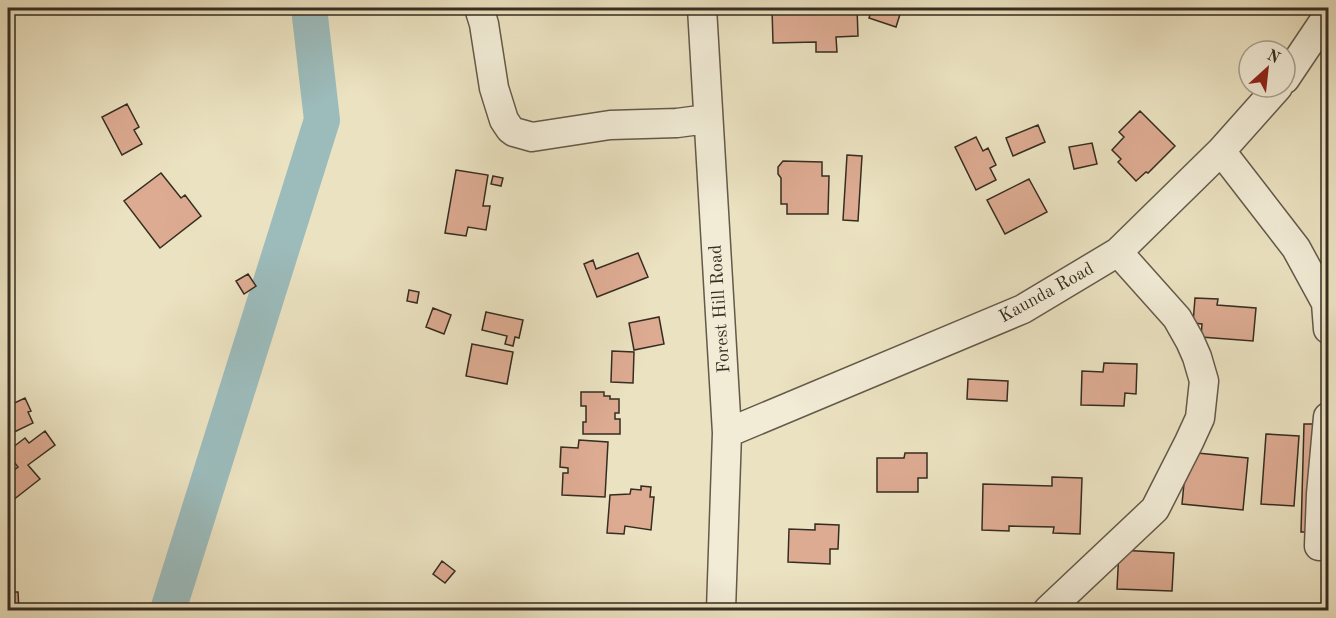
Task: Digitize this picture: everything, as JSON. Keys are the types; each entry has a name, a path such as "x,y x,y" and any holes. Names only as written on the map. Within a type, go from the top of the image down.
{"street":[{"path":"479,8 484,24 489,68 498,104 507,126 519,135 532,137 610,125 677,123 707,119"},
{"name":"Forest Hill Road","path":"702,8 727,434 721,610"},
{"path":"1297,62 1329,15"},
{"name":"Kaunda Road","path":"727,434 1023,309 1118,252 1221,151 1267,99"},
{"path":"1221,151 1296,248 1326,303 1329,328"},
{"path":"1047,610 1155,509 1200,418 1204,381 1190,341 1177,318 1118,252"},
{"path":"1319,546 1321,494 1329,417"}],"building":[{"path":"857,8 858,36 836,37 837,52 816,52 816,42 773,43 772,9"},
{"path":"872,8 902,8 896,27 869,18"},
{"path":"127,104 139,127 134,130 142,144 122,155 102,117"},
{"path":"1140,111 1175,146 1148,173 1146,172 1136,181 1118,162 1121,159 1112,150 1124,137 1119,132"},
{"path":"1038,125 1045,142 1013,156 1006,138"},
{"path":"976,137 983,151 988,148 996,165 990,168 996,180 976,190 955,147"},
{"path":"1092,143 1097,164 1074,169 1069,147"},
{"path":"847,155 862,156 858,221 843,220"},
{"path":"783,161 822,162 822,176 829,176 828,214 787,214 787,204 781,204 781,178 778,174 778,167"},
{"path":"456,170 488,175 483,206 490,206 486,230 468,227 466,236 445,233"},
{"path":"161,173 181,198 185,195 201,216 160,248 124,201"},
{"path":"493,176 503,178 501,186 491,184"},
{"path":"1029,179 1047,212 1005,234 987,200"},
{"path":"638,253 648,277 597,297 584,264 593,260 596,269"},
{"path":"248,274 256,286 244,294 236,281"},
{"path":"409,290 419,292 417,303 407,301"},
{"path":"1195,298 1218,299 1217,305 1256,308 1253,341 1201,337 1202,324 1193,323"},
{"path":"433,308 451,315 444,334 426,327"},
{"path":"486,312 523,320 519,338 515,337 513,346 505,344 507,336 482,330"},
{"path":"659,317 664,344 634,350 629,323"},
{"path":"472,344 513,352 507,384 466,376"},
{"path":"612,351 634,352 633,383 611,382"},
{"path":"1104,363 1137,364 1136,394 1125,393 1124,406 1081,405 1082,371 1103,372"},
{"path":"968,379 1008,381 1007,401 967,399"},
{"path":"581,392 604,392 604,396 610,396 610,399 619,399 619,413 615,413 615,419 620,419 620,434 583,434 586,406 581,406"},
{"path":"25,398 33,423 8,435 8,406"},
{"path":"1304,424 1319,424 1316,532 1301,532"},
{"path":"45,431 55,445 28,465 40,479 8,504 8,469 11,466 14,470 18,467 8,451 25,438 29,443"},
{"path":"1266,434 1299,436 1294,506 1261,504"},
{"path":"579,440 608,442 605,497 562,495 563,473 568,473 568,468 560,467 561,447 578,448"},
{"path":"1187,452 1248,458 1243,510 1182,504"},
{"path":"905,453 927,453 927,478 918,478 918,492 877,492 877,458 904,458"},
{"path":"1052,477 1082,478 1080,534 1053,533 1054,527 1009,526 1009,531 982,530 983,484 1052,486"},
{"path":"641,486 651,487 650,497 654,497 651,530 625,526 624,534 607,533 610,495 630,494 631,489 641,490"},
{"path":"8,514 12,514 13,538 8,539"},
{"path":"815,524 839,525 838,549 830,549 830,564 788,562 789,529 815,530"},
{"path":"1119,550 1174,553 1172,591 1117,589"},
{"path":"442,561 455,571 445,583 433,574"},
{"path":"8,592 18,592 19,610 8,610"}],"waterway":[{"path":"168,610 322,120 309,8"}]}
